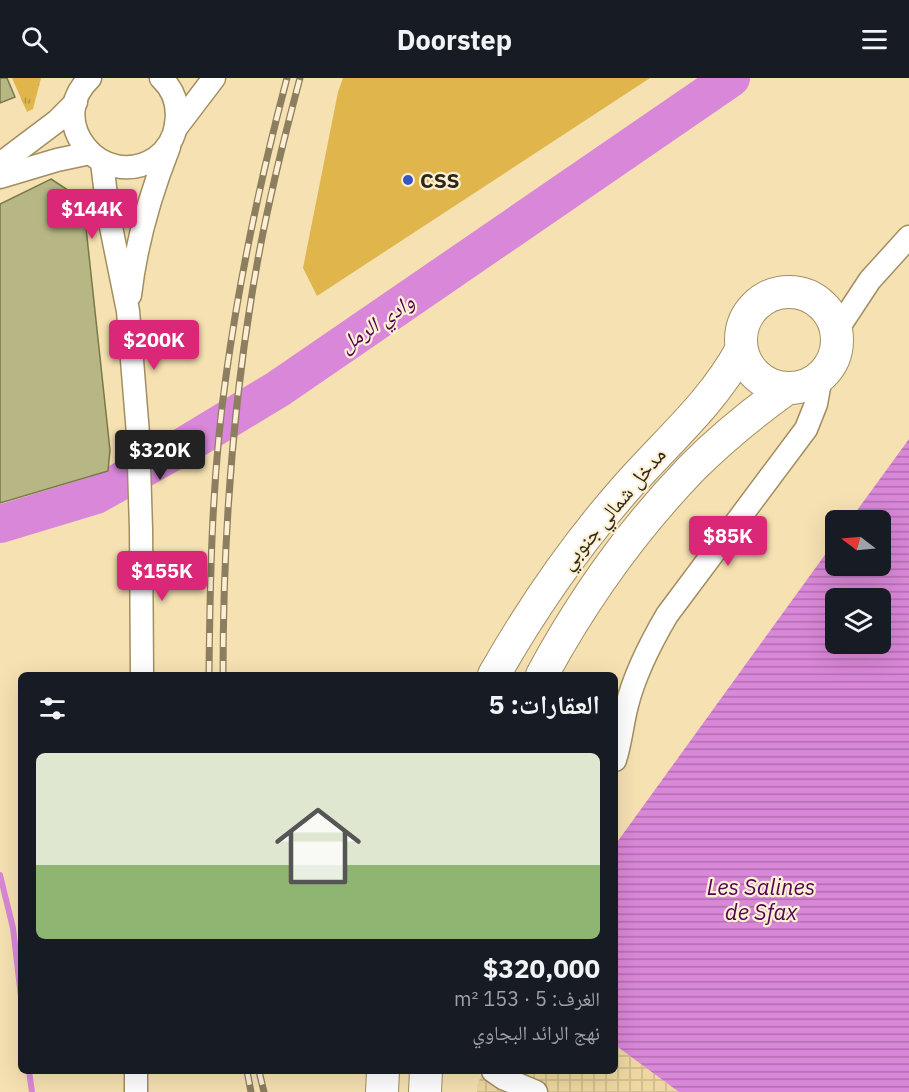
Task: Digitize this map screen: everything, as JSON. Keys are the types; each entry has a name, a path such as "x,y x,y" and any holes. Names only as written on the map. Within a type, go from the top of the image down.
{"highway":[{"path":"792,291 815,299 825,308 837,330 835,355 829,367 811,384 799,388 786,389 762,381 746,362 741,350 740,337 748,313 756,303 779,292 792,291"},
{"name":"مدخل شمالي جنوبي","path":"496,672 517,635 568,559 626,487 708,400 732,368 741,350"},
{"name":"مدخل شمالي جنوبي","path":"544,672 590,596 664,498 723,439 786,389"},
{"path":"382,1092 383,1074"},
{"path":"424,1092 426,1074"}],"street":[{"path":"129,311 142,226 173,136 178,112 174,97 161,78"},
{"path":"80,88 74,116 81,142 96,157 116,167 131,167 146,164 159,155 214,78"},
{"path":"0,164 57,120 80,88"},
{"path":"0,177 57,160 96,157"},
{"path":"96,157 129,311 138,434 142,672"},
{"path":"837,330 870,280 909,237"},
{"path":"618,752 632,687 652,640 667,615 802,434 816,404 821,376"},
{"path":"136,1074 136,1092"},
{"path":"499,1074 537,1092"}],"shaded area":[{"path":"618,1047 679,1092 477,1092 482,1074 618,1074"}],"green space":[{"path":"12,78 41,78 33,109 27,112"},
{"name":"CSS","path":"343,78 650,78 317,296 303,268 338,92"}],"water":[{"name":"Les Salines de Sfax","path":"909,439 909,1092 679,1092 618,1047 618,841 825,555 825,576 891,576 891,510 857,510"}],"building":[{"path":"0,78 7,78 15,97 0,103"},
{"path":"51,179 83,200 110,450 108,471 0,503 0,204"}],"waterway":[{"name":"وادي الرمل","path":"0,524 96,495 278,389 731,78"},
{"path":"0,875 13,928 18,971"},
{"path":"29,1074 32,1092"}],"railway":[{"path":"209,672 211,563 221,413 252,226 287,78"},
{"path":"223,672 227,518 242,362 262,236 300,78"},
{"path":"248,1074 251,1092"},
{"path":"260,1074 264,1092"}],"place":[{"name":"CSS","path":"408,180"}]}
